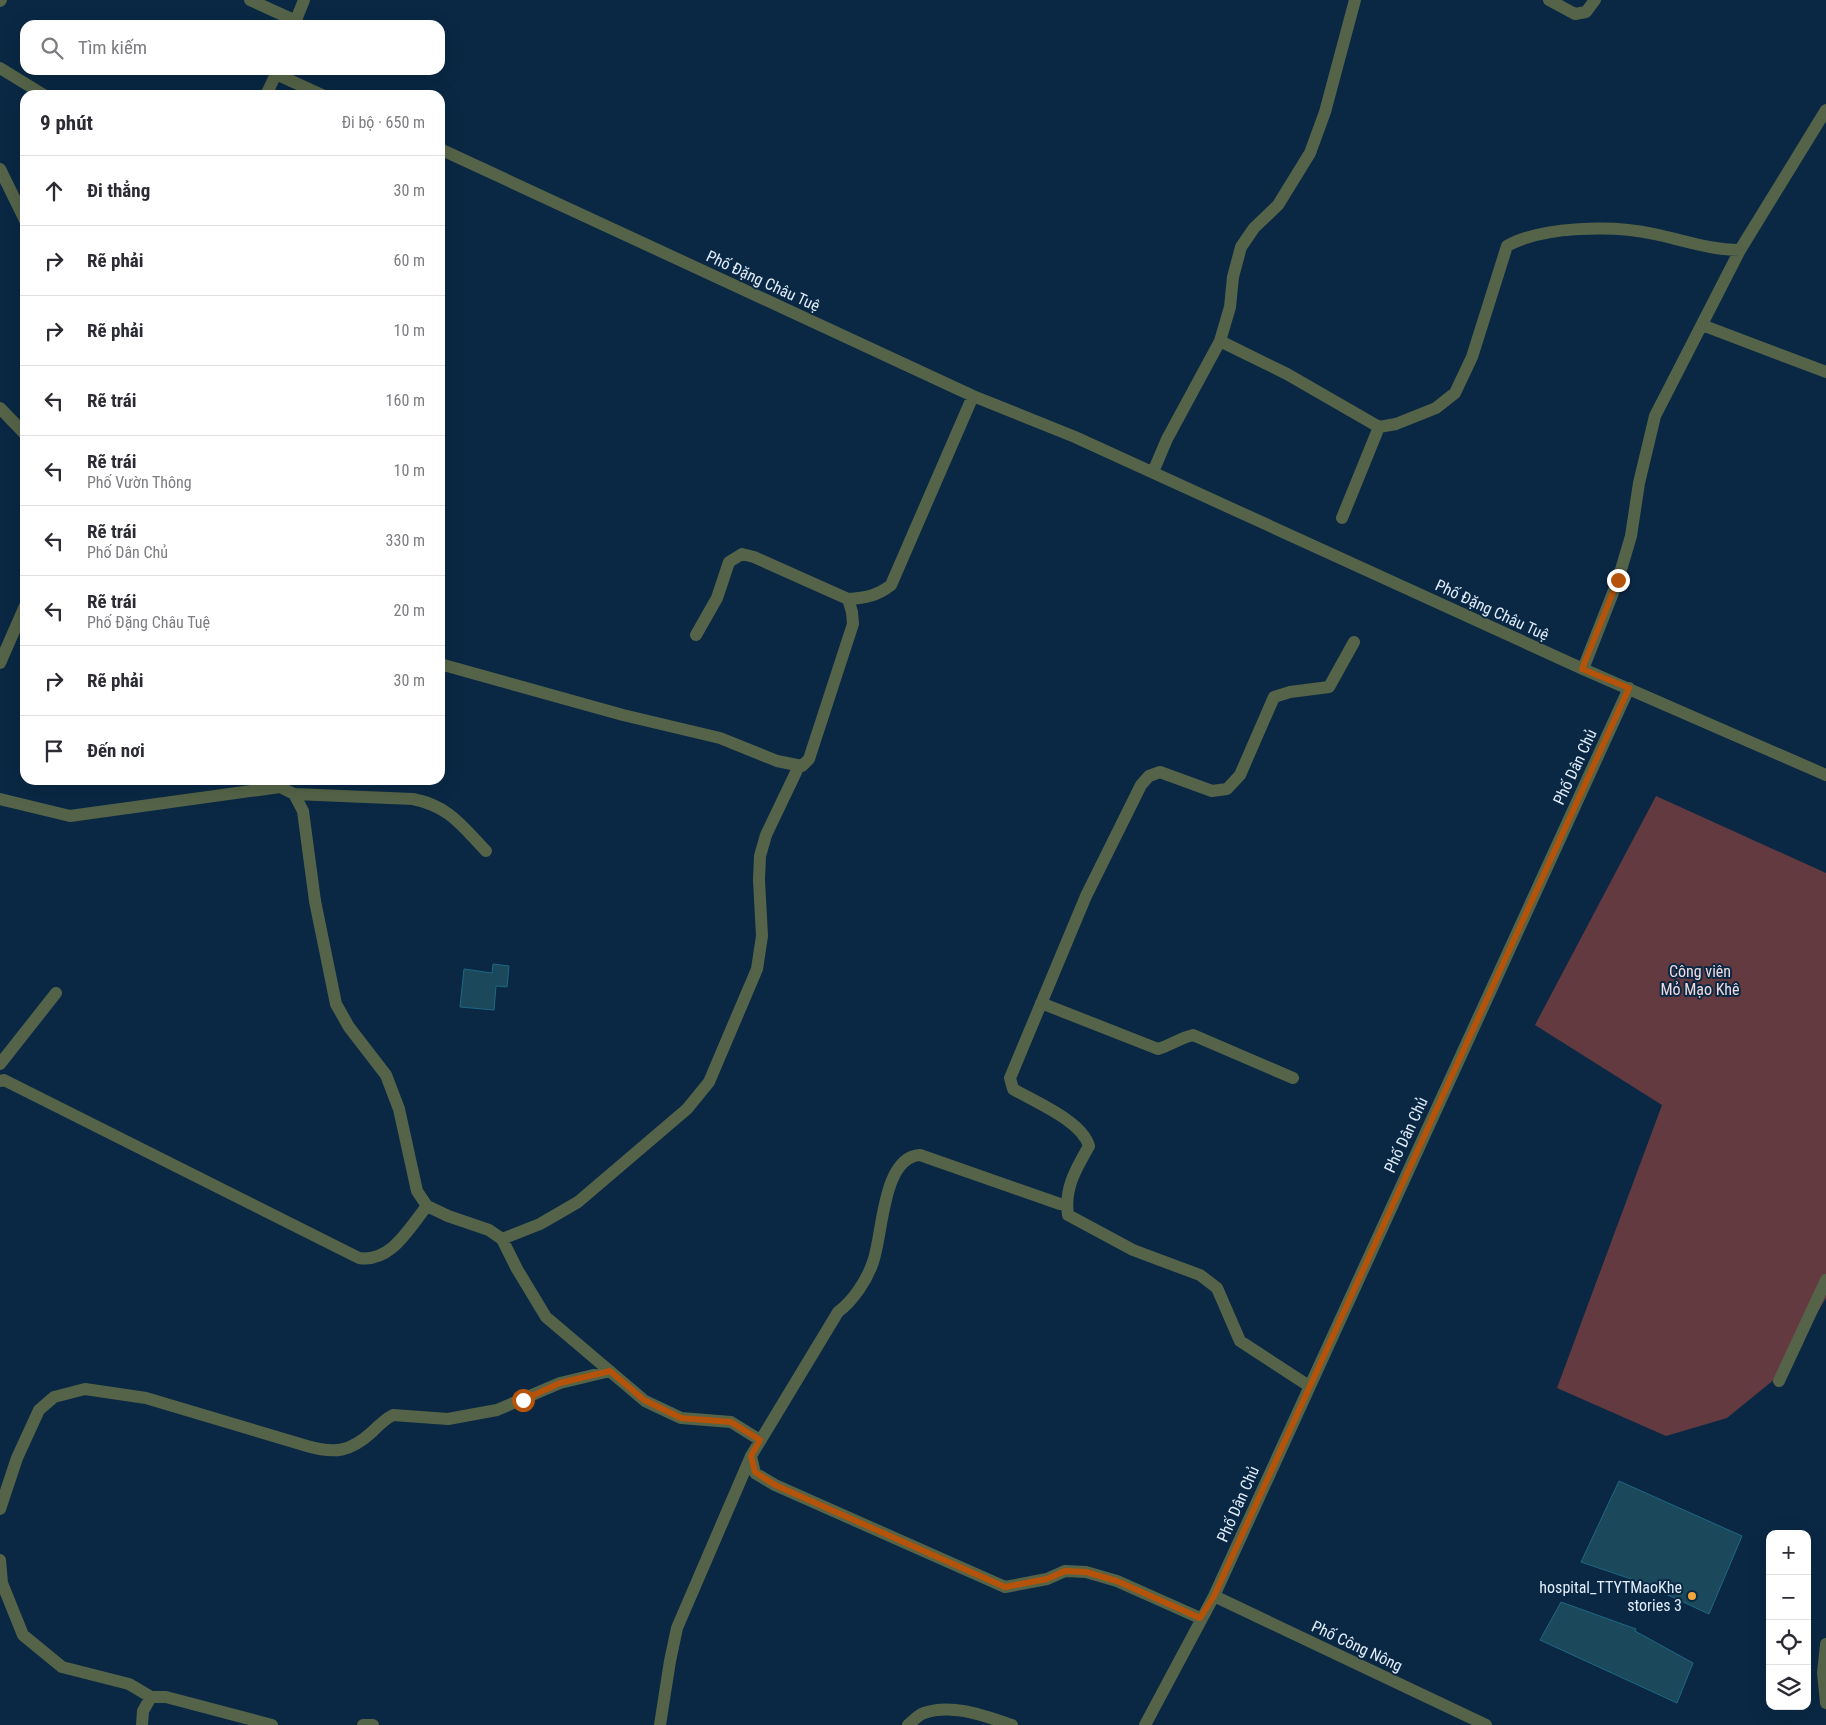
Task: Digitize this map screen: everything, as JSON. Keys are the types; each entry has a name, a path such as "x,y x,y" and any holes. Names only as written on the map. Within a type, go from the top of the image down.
{"street":[{"path":"250,0 289,20"},
{"path":"296,20 304,0"},
{"path":"1149,471 1220,341 1230,308 1233,277 1241,247 1254,228 1278,205 1310,153 1325,112 1355,0"},
{"path":"1548,0 1575,14 1586,12 1595,0"},
{"path":"0,68 36,90"},
{"path":"268,90 276,75"},
{"path":"283,75 312,90"},
{"path":"1582,669 1618,580 1631,536 1639,483 1655,416 1740,250 1826,110"},
{"name":"Phố Đặng Châu Tuệ","path":"445,152 973,396 1075,437 1582,669 1826,775"},
{"path":"0,169 20,210"},
{"path":"1220,341 1287,374 1379,427 1396,424 1436,408 1455,393 1472,357 1507,246 1520,239 1548,233 1602,229 1651,233 1717,250 1740,250"},
{"path":"1702,325 1826,372"},
{"path":"696,635 717,598 730,562 742,554 754,557 848,599 870,597 881,593 891,586 973,396"},
{"path":"0,408 20,429"},
{"path":"1342,518 1379,427"},
{"path":"502,1239 540,1224 578,1202 687,1109 709,1082 757,969 762,936 759,880 760,856 766,835 798,768 809,759 853,624 848,599"},
{"path":"0,663 20,617"},
{"path":"1309,1386 1240,1341 1217,1288 1200,1275 1133,1250 1068,1215 1066,1203 1070,1179 1089,1146 1086,1137 1073,1125 1013,1089 1010,1078 1086,896 1141,785 1149,776 1160,772 1212,791 1227,789 1240,775 1274,697 1290,692 1329,688 1354,642"},
{"path":"445,665 623,715 720,738 778,761 802,766"},
{"name":"Phố Dân Chủ","path":"1145,1725 1200,1618 1214,1596 1629,688"},
{"path":"0,799 70,816 274,785"},
{"path":"282,785 294,794 303,811 314,901 336,1004 349,1027 386,1075 398,1109 417,1191 427,1206 448,1216 489,1230 502,1239 517,1269 546,1317 644,1400 681,1418 731,1422 760,1440"},
{"path":"294,794 413,799 428,802 443,808 486,851"},
{"path":"0,1064 56,993"},
{"path":"1042,1003 1158,1049 1181,1038 1193,1035 1293,1078"},
{"path":"0,1081 4,1080 112,1132 359,1258 378,1258 389,1253 427,1206"},
{"path":"660,1725 677,1628 751,1456 838,1312 850,1303 873,1262 880,1219 902,1161 910,1156 920,1155 1060,1204 1066,1203"},
{"path":"1779,1381 1826,1280"},
{"path":"0,1509 17,1458 39,1410 54,1397 85,1389 146,1398 325,1451 340,1450 358,1445 393,1415 448,1419 497,1410 560,1383 610,1371"},
{"path":"751,1456 755,1472 775,1485 1005,1587 1047,1579 1065,1571 1086,1572 1117,1581 1200,1618"},
{"path":"0,1560 2,1584 23,1635 62,1667 129,1684 151,1697 166,1697 272,1725"},
{"name":"Phố Công Nông","path":"1214,1596 1486,1725"},
{"path":"1826,1644 1823,1673 1826,1703"},
{"path":"142,1725 144,1710 151,1697"},
{"path":"908,1725 922,1714 944,1709 981,1715 1012,1725"},
{"path":"363,1725 372,1725"}],"green space":[{"name":"Công viên Mỏ Mạo Khê","path":"1656,796 1826,873 1826,1298 1781,1374 1727,1418 1666,1436 1557,1388 1662,1105 1535,1025"}],"building":[{"path":"493,964 509,966 507,987 496,986 494,1010 460,1007 464,969 492,973"},
{"name":"hospital_TTYTMaoKhe stories 3","path":"1619,1481 1742,1536 1709,1614 1640,1582 1581,1562"},
{"path":"1561,1602 1636,1629 1635,1631 1693,1663 1677,1703 1540,1640"}],"place":[{"name":"hospital_TTYTMaoKhe stories 3","path":"1692,1596"}],"route":[{"path":"523,1400 560,1383 610,1371 644,1400 681,1418 731,1422 760,1440 751,1456 755,1472 775,1485 956,1567 1005,1587 1047,1579 1065,1571 1086,1572 1117,1581 1200,1618 1214,1596 1629,688 1582,669 1618,580"}]}
